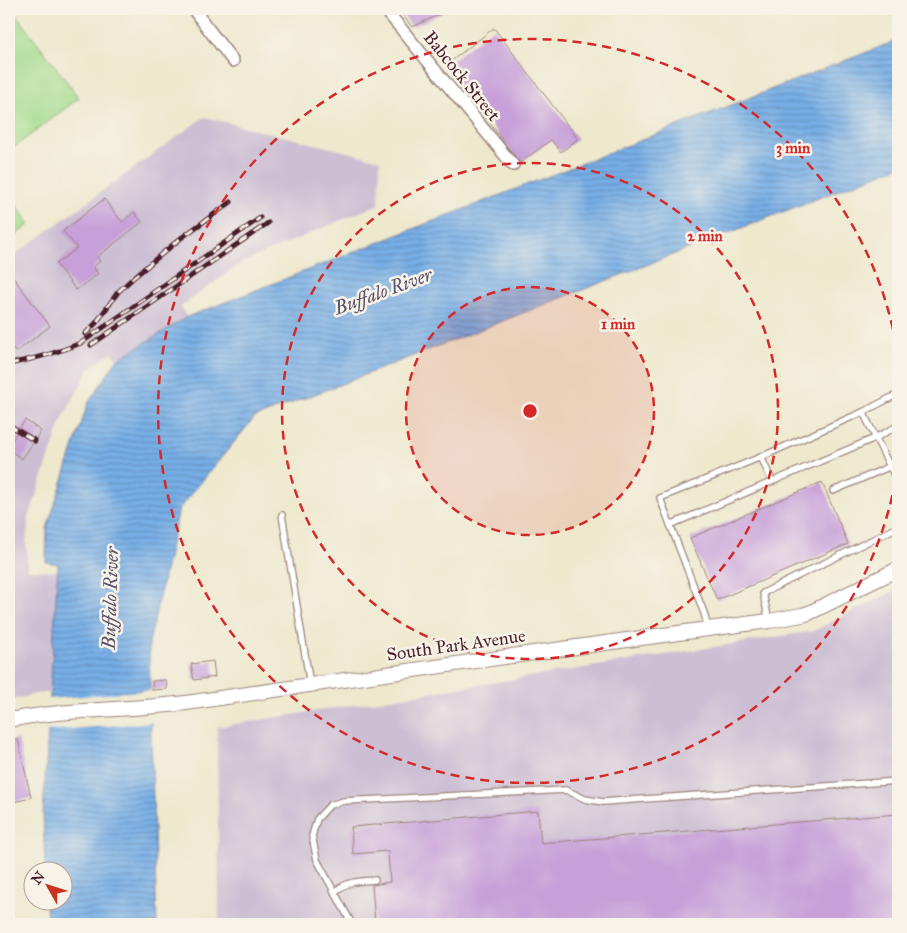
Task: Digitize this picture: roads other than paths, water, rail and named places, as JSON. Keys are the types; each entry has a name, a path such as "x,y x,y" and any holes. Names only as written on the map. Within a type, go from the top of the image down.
{"street":[{"path":"193,9 233,61"},
{"name":"Babcock Street","path":"385,9 513,166"},
{"name":"South Park Avenue","path":"9,720 33,715 179,704 768,621 809,613 898,569"}],"lane":[{"path":"708,629 704,613 660,498 761,457 863,412 898,394"},
{"path":"863,412 898,483"},
{"path":"670,525 875,438 898,426"},
{"path":"761,457 772,482"},
{"path":"833,492 898,463"},
{"path":"282,515 310,685"},
{"path":"768,621 763,593 898,527"},
{"path":"352,924 317,860 312,836 316,819 330,805 344,801 566,790 585,799 603,802 898,781"},
{"path":"334,892 352,882 375,880"}],"water":[{"name":"Buffalo River","path":"898,40 898,167 254,418 179,509 149,643 157,924 47,924 46,910 72,910 72,860 45,860 43,812 58,564 46,562 47,528 88,403 117,360 187,317"}],"railway":[{"path":"85,334 96,323 118,292 134,277 181,238 231,202"},
{"path":"9,364 63,350 81,343 260,218"},
{"path":"91,345 268,223"},
{"path":"9,425 35,441"}]}
